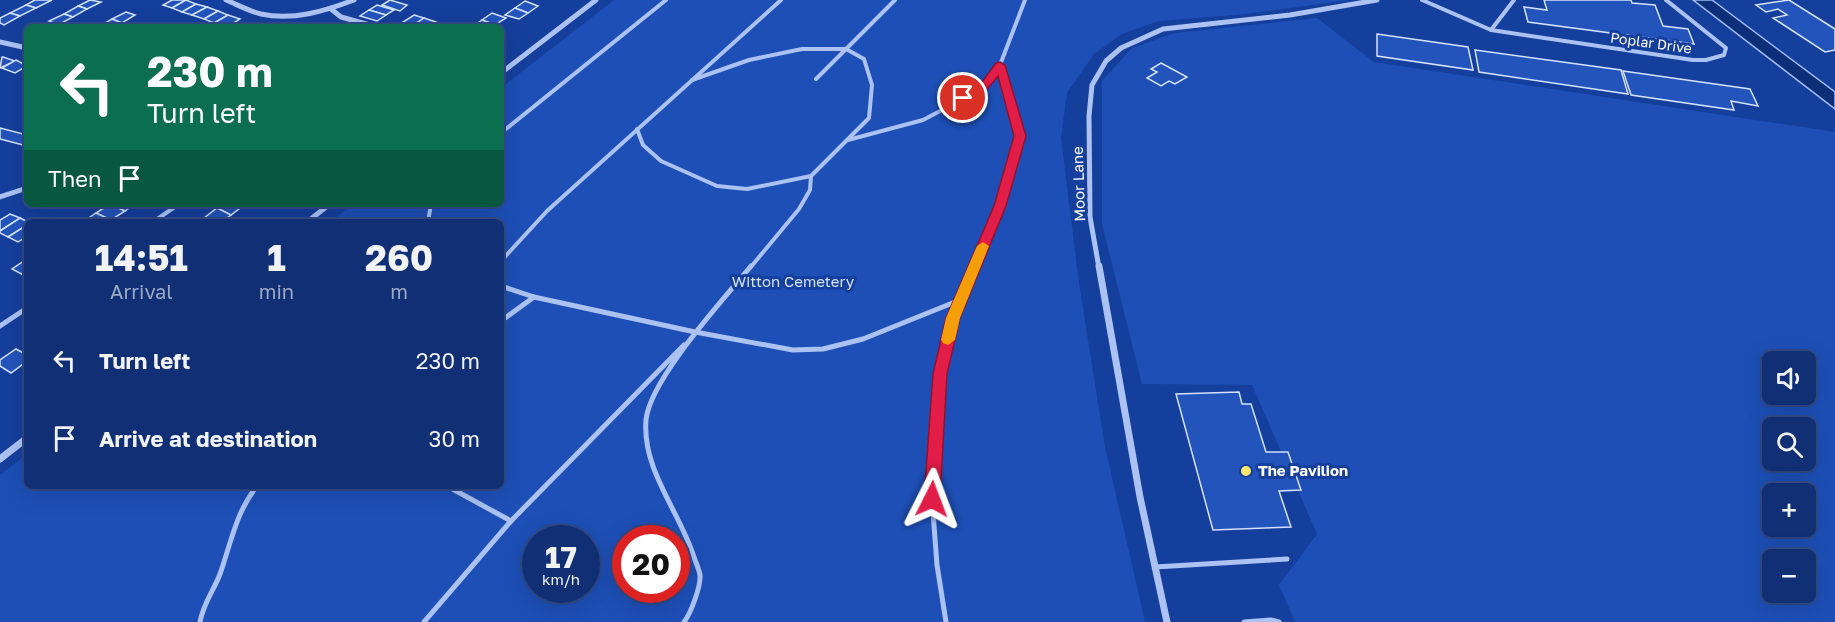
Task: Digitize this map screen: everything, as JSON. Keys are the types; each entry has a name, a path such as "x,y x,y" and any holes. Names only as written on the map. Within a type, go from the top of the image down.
{"street":[{"path":"226,0 261,14 305,14 331,9 354,0"},
{"path":"504,71 596,0"},
{"name":"Moor Lane","path":"1167,622 1140,497 1090,217 1089,116 1092,85 1106,61 1121,48 1163,29 1290,15 1377,0"},
{"path":"331,9 341,17 366,24"},
{"path":"0,42 24,47"},
{"path":"0,197 24,189"},
{"path":"311,219 326,207"},
{"path":"0,459 24,440"}],"lane":[{"path":"504,131 666,0"},
{"path":"504,258 547,211 781,0"},
{"path":"816,79 896,0"},
{"path":"845,141 923,120 984,88 1000,65 1025,0"},
{"name":"Poplar Drive","path":"1422,0 1491,30 1693,60 1707,60 1724,55 1726,48 1666,0"},
{"path":"1491,30 1514,0"},
{"path":"637,129 643,145 661,161 717,186 747,189 811,176 869,118 872,85 864,59 846,49 802,49 759,58 692,80"},
{"path":"946,622 937,565 932,499 940,374 953,318 1000,206 1020,136 1000,65"},
{"path":"424,622 511,521 696,332 799,209 810,190 811,176"},
{"path":"157,219 175,207"},
{"path":"504,287 534,297 696,332 764,346 804,350 834,346 892,330 960,300"},
{"path":"504,319 534,297"},
{"path":"0,326 24,310"},
{"path":"684,622 690,614 700,576 688,537 663,489 648,446 646,419 658,386 696,332"},
{"path":"200,622 201,611 220,576 236,525 255,489"},
{"path":"452,489 511,521"},
{"path":"1155,567 1287,559"},
{"path":"1244,622 1271,620 1279,622"}],"green space":[{"name":"Witton Cemetery","path":"614,0 1349,0 1246,14 1159,21 1122,34 1094,54 1067,93 1061,138 1079,283 1105,447 1145,622 0,622 0,475 24,456 24,489 504,489 504,219 334,219 349,207 504,207 504,86"},
{"path":"1317,18 1374,62 1835,132 1835,622 1295,622 1279,585 1317,534 1252,385 1142,384 1102,224 1102,81 1132,48 1175,33"}],"shaded area":[{"path":"1693,0 1712,0 1835,92 1835,109"}],"building":[{"path":"35,0 52,0 36,8 26,5"},
{"path":"90,0 101,2 87,9 78,6"},
{"path":"172,0 186,0 172,8 163,5"},
{"path":"186,0 196,4 182,12 172,8"},
{"path":"390,0 407,5 400,11 382,5"},
{"path":"1544,0 1631,0 1632,3 1655,5 1663,26 1688,29 1694,44 1528,22 1524,7 1547,10"},
{"path":"1789,0 1835,29 1835,50 1825,52 1773,18 1787,15 1778,9 1766,12 1756,5"},
{"path":"525,1 538,6 528,13 515,8"},
{"path":"196,4 207,7 192,15 182,12"},
{"path":"26,5 36,8 20,16 10,13"},
{"path":"377,5 394,10 386,15 369,10"},
{"path":"78,6 87,9 73,17 64,14"},
{"path":"207,7 218,11 204,19 192,15"},
{"path":"515,8 528,13 519,19 505,15"},
{"path":"369,10 386,15 377,21 360,16"},
{"path":"218,11 228,15 214,23 204,19"},
{"path":"126,12 135,15 122,23 112,19"},
{"path":"10,13 20,16 4,25 0,23 0,18"},
{"path":"492,13 506,18 497,24 482,20"},
{"path":"64,14 73,17 60,24 49,21"},
{"path":"228,15 240,19 232,24 214,23"},
{"path":"414,15 424,18 415,24 400,24"},
{"path":"424,18 436,22 433,24 415,24"},
{"path":"112,19 122,23 120,24 103,24"},
{"path":"482,20 492,24 476,24"},
{"path":"1377,34 1468,47 1473,70 1377,56"},
{"path":"1475,50 1621,70 1628,94 1479,72"},
{"path":"3,57 15,61 0,68"},
{"path":"16,60 24,64 24,68 15,73 2,68"},
{"path":"1161,63 1187,77 1175,84 1169,81 1161,86 1147,78 1157,72 1151,69"},
{"path":"1623,71 1750,89 1758,106 1731,101 1734,110 1631,95"},
{"path":"0,128 24,134 24,145 0,139"},
{"path":"105,207 116,207 125,211 113,219 96,213"},
{"path":"116,207 131,207 125,211"},
{"path":"218,207 241,207 231,215 217,208"},
{"path":"217,208 231,215 225,219 204,218"},
{"path":"96,213 109,219 87,219"},
{"path":"10,214 20,218 0,231 0,220"},
{"path":"20,218 24,220 24,227 8,237 0,231"},
{"path":"24,227 24,238 18,242 8,237"},
{"path":"24,261 24,275 12,269"},
{"path":"16,349 24,353 24,363 11,373 0,366 0,360"},
{"name":"The Pavilion","path":"1239,392 1242,404 1251,404 1266,452 1288,452 1301,490 1279,491 1291,527 1213,530 1176,394"}],"slow traffic":[{"path":"948,340 953,318 983,246"}],"place":[{"name":"The Pavilion","path":"1246,471"}],"route":[{"path":"932,499 940,374 953,318 1000,206 1020,136 1000,65 984,88 963,98"}]}
